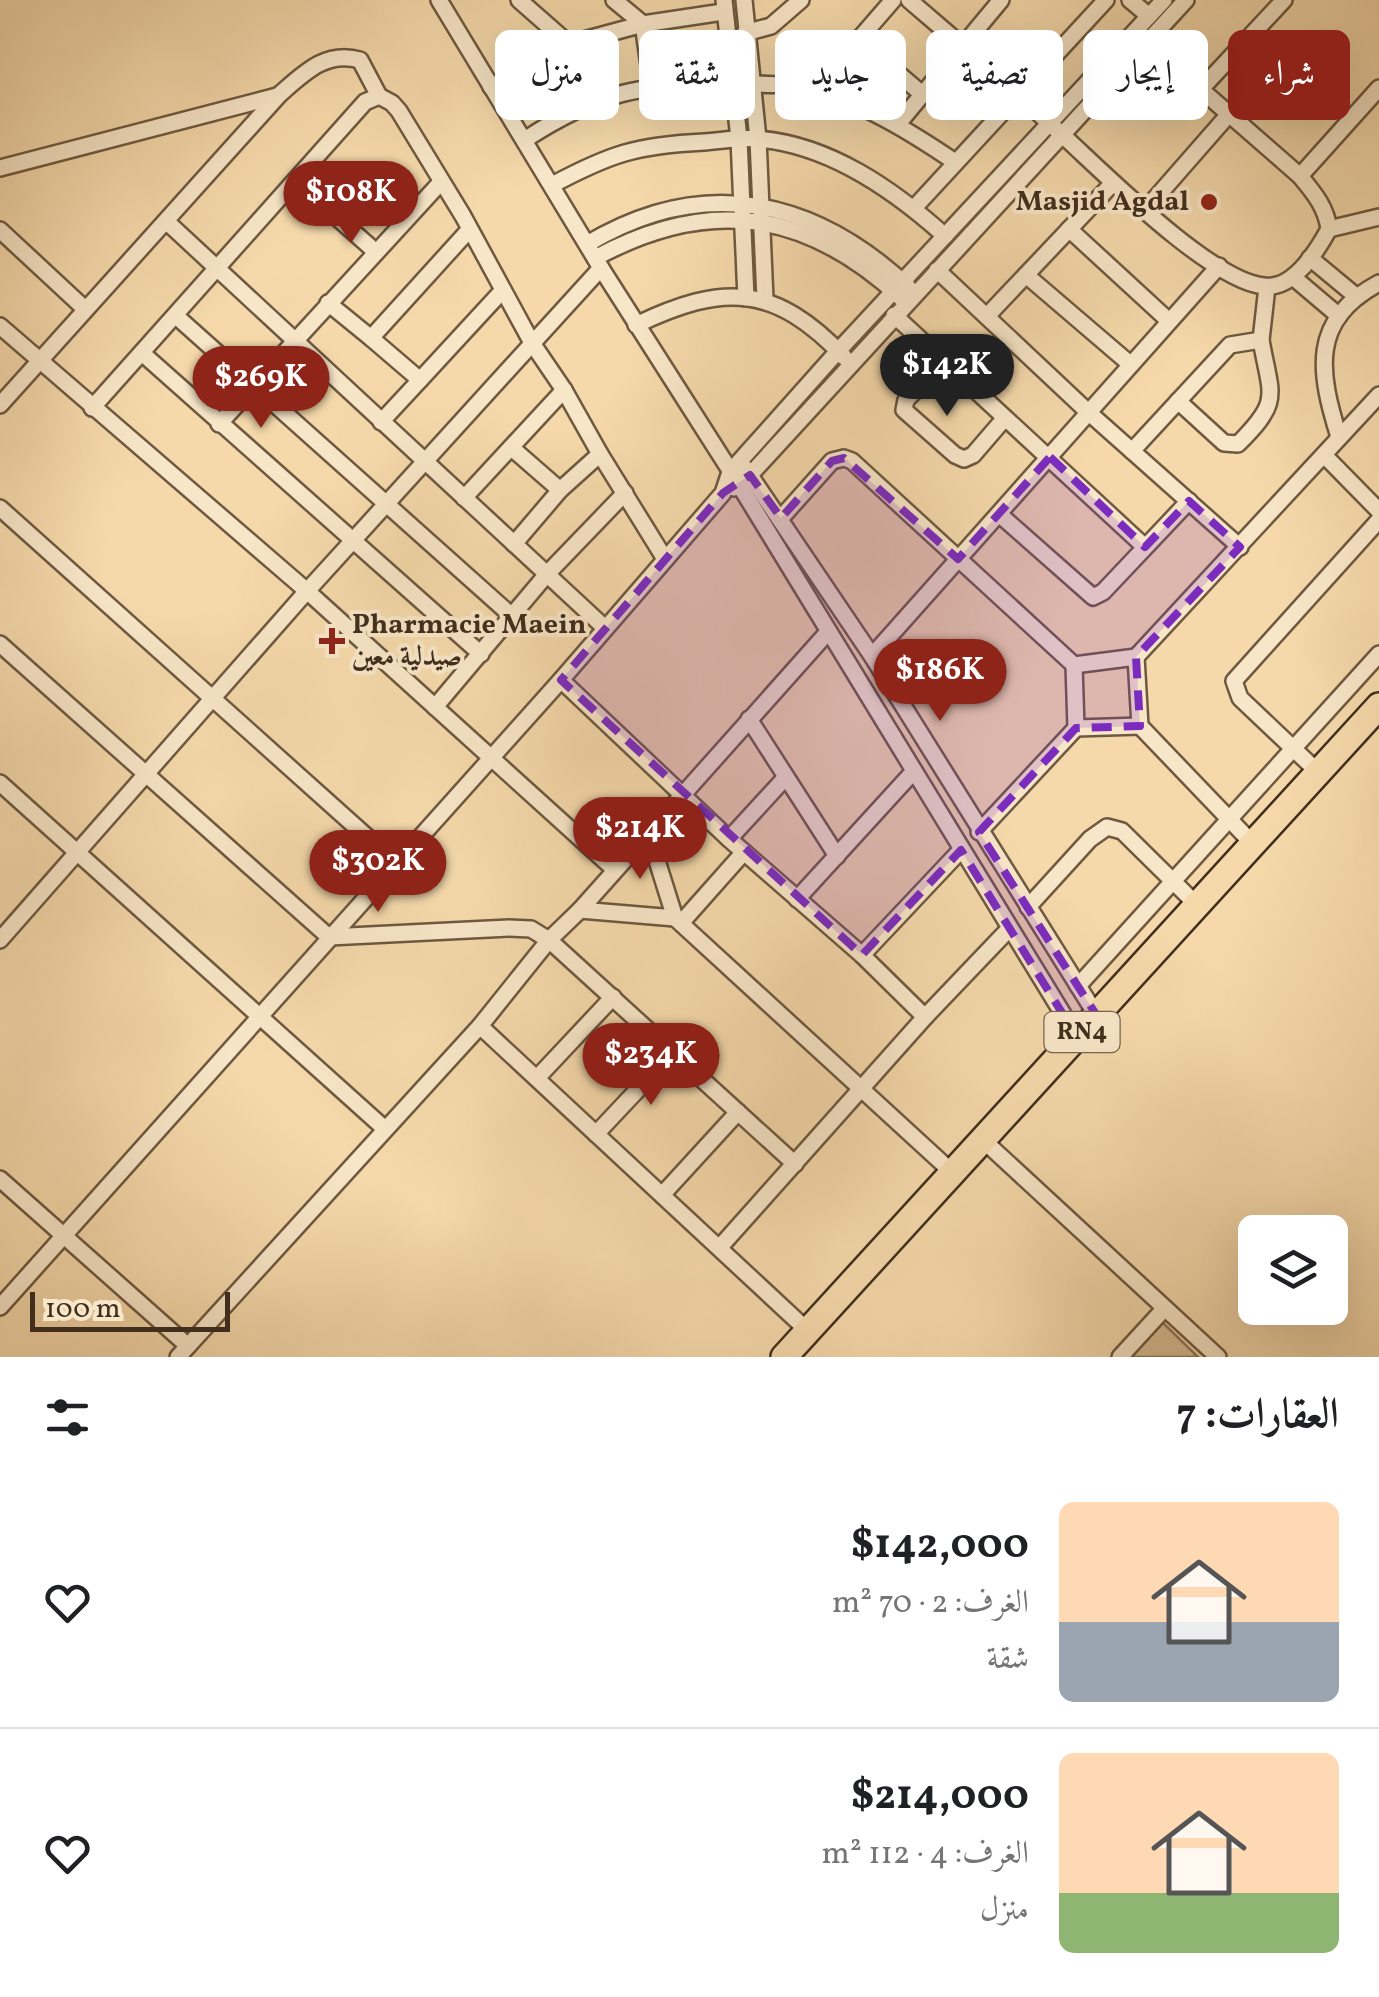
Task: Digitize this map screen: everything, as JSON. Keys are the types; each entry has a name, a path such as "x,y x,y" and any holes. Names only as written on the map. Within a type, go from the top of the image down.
{"main road":[{"name":"RN4","path":"784,1357 1379,706"}],"street":[{"path":"439,0 636,325 740,474 827,633 1077,1037"},
{"path":"519,0 552,30"},
{"path":"614,0 643,24 644,30"},
{"path":"744,0 745,30"},
{"path":"755,30 770,26 801,0"},
{"path":"866,30 893,0"},
{"path":"909,0 944,30"},
{"path":"976,30 1002,0"},
{"path":"1063,47 1106,0"},
{"path":"1130,0 1149,16"},
{"path":"1143,30 1149,16 1164,0"},
{"path":"1148,30 1186,0"},
{"path":"1208,81 1284,0"},
{"path":"619,30 722,4 726,30"},
{"path":"0,406 279,95 315,64 346,56 360,60 379,96 392,102 399,112 532,343 665,560"},
{"path":"906,80 922,94"},
{"path":"1300,176 1379,88"},
{"path":"526,139 561,116 594,101 639,89"},
{"path":"896,125 926,89"},
{"path":"1208,94 1228,111"},
{"path":"0,168 279,95"},
{"path":"92,408 366,102 379,96"},
{"path":"746,298 758,139 755,97"},
{"path":"740,474 838,351 937,270 1083,99"},
{"path":"1146,209 1228,115"},
{"path":"738,120 765,299"},
{"path":"884,120 955,162"},
{"path":"914,208 995,120"},
{"path":"1046,120 1112,184 1202,257 1244,281 1267,288 1293,277 1330,229 1379,217"},
{"path":"1238,120 1300,176 1327,214 1330,229"},
{"path":"0,1307 740,474 850,364 945,236 1056,128"},
{"path":"552,185 603,158 659,143 758,139 815,153 851,168 914,208 945,236"},
{"path":"297,182 376,252"},
{"path":"219,424 441,182"},
{"path":"987,316 1112,184"},
{"path":"0,940 532,343 594,257 607,232 663,210 699,204 825,225 902,297 943,363 1145,547"},
{"path":"166,221 606,628"},
{"path":"1070,229 1169,321"},
{"path":"0,230 86,309"},
{"path":"370,338 469,230"},
{"path":"1310,258 1356,296"},
{"path":"872,656 1219,266"},
{"path":"937,270 1240,547"},
{"path":"1026,275 1130,364"},
{"path":"1293,277 1338,316"},
{"path":"1339,438 1323,373 1323,351 1338,316 1356,296 1379,283"},
{"path":"1178,400 1224,442 1238,444 1266,414 1272,402 1261,340 1267,288"},
{"path":"381,422 503,290"},
{"path":"636,325 700,299 765,299 799,316 850,364"},
{"path":"328,303 420,380"},
{"path":"176,316 512,617"},
{"path":"0,326 307,591 614,869"},
{"path":"1132,451 1230,346 1261,340"},
{"path":"142,353 481,654"},
{"path":"943,363 906,400 904,410 959,458 972,455 1004,419"},
{"path":"464,498 564,390"},
{"path":"1074,665 1136,657 1379,395"},
{"path":"513,448 560,490"},
{"path":"514,544 560,490 600,454"},
{"path":"1324,455 1379,511"},
{"path":"780,518 832,460 844,458 1074,665 1076,728 979,832"},
{"path":"740,474 780,518 872,656 1096,1016"},
{"path":"435,707 547,574 625,493"},
{"path":"1000,514 1093,597 1189,500"},
{"path":"0,508 395,862"},
{"path":"1318,772 1240,698 1234,682 1379,520"},
{"path":"0,1179 64,1235 183,1352 480,1026 549,940 827,633"},
{"path":"0,644 329,936 525,928 549,940 794,1164"},
{"path":"1078,986 1379,654"},
{"path":"1136,657 1140,726 1254,844"},
{"path":"561,680 925,1017"},
{"path":"749,718 837,856"},
{"path":"1076,728 1140,726"},
{"path":"797,899 914,772"},
{"path":"729,839 786,778"},
{"path":"0,783 385,1129"},
{"path":"1028,907 1090,839 1107,827 1122,831 1196,904"},
{"path":"648,832 678,921 953,1173"},
{"path":"862,955 961,850"},
{"path":"678,921 744,852"},
{"path":"580,910 678,921"},
{"path":"720,1247 1009,929"},
{"path":"537,1078 613,998"},
{"path":"480,1026 808,1331"},
{"path":"596,1134 673,1052"},
{"path":"662,1195 738,1112"},
{"path":"984,1140 1218,1357"},
{"path":"1120,1357 1164,1309"}],"highlighted area":[{"path":"1050,457 1145,547 1189,501 1240,547 1136,657 1140,726 1076,728 979,832 1097,1016 1077,1037 961,850 862,955 561,680 723,493 750,475 781,518 832,461 844,458 958,559"}],"shaded area":[{"path":"1162,1322 1198,1357 1130,1357"}],"place":[{"name":"Masjid Agdal","path":"1209,202"},
{"name":"Pharmacie Maein صيدلية معين","path":"332,641"}]}
